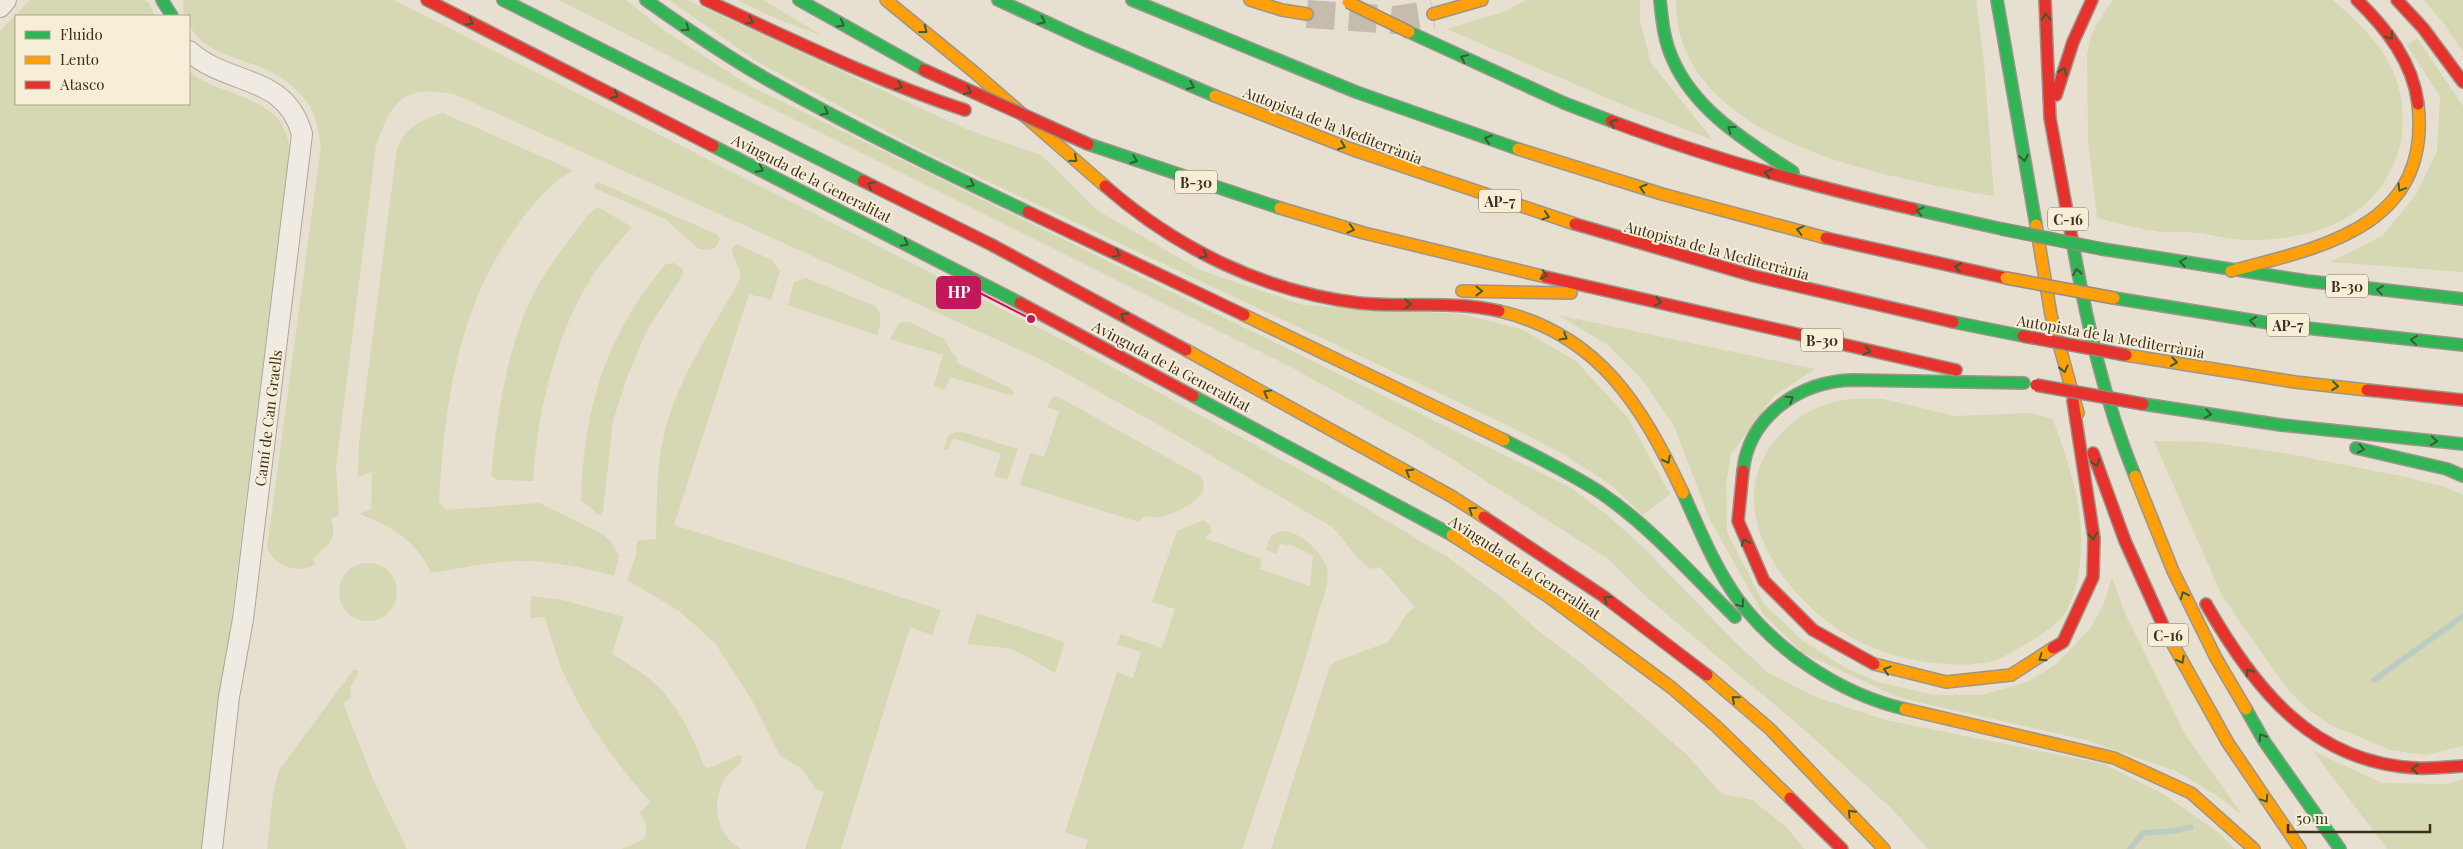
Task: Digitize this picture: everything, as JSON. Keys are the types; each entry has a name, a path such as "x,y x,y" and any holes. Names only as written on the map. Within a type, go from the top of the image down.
{"main road":[{"path":"162,0 171,15"},
{"path":"172,15 174,0"},
{"name":"Avinguda de la Generalitat","path":"427,0 1004,294 1459,539 1549,597 1672,688 1716,726 1842,849"},
{"name":"Avinguda de la Generalitat","path":"503,0 763,132 992,245 1248,383 1451,496 1603,596 1690,660 1770,729 1884,849"},
{"path":"646,0 712,46 763,77 890,146 1414,395 1562,469 1602,494 1640,523 1744,627"},
{"path":"706,0 848,65 934,100 970,111"},
{"name":"B-30","path":"799,0 924,70 1088,144 1298,214 1364,232 1610,292 1922,363 2030,384 2281,426 2463,444"},
{"path":"886,0 945,46 1144,217 1206,256 1235,269 1291,287 1358,303 1447,304 1480,307 1531,321 1556,332 1580,347 1603,366 1639,409 1674,474 1721,574 1752,617 1788,652 1812,669 1850,690 1891,706"},
{"name":"Autopista de la Mediterrània","path":"998,0 1099,47 1232,103 1367,156 1458,188 1597,232 1717,267 1823,294 2023,336 2126,355 2295,382 2463,400"},
{"name":"AP-7","path":"1132,0 1241,47 1451,126 1572,167 1741,216 2006,278 2114,298 2229,318 2463,345"},
{"path":"1250,0 1282,10 1307,14"},
{"path":"1433,14 1482,0"},
{"path":"1660,0 1663,36 1671,60 1695,97 1732,130 1815,187"},
{"path":"1997,0 2016,110"},
{"name":"C-16","path":"2045,0 2050,118 2086,320 2121,441 2173,570 2216,658 2264,741 2340,849"},
{"path":"2050,118 2066,60 2092,0"},
{"path":"2231,271 2280,258 2348,235 2368,223 2386,208 2409,175 2419,138 2420,120 2417,92 2404,59 2392,38 2357,0"},
{"path":"2397,0 2423,28 2463,82"},
{"name":"B-30","path":"1346,1 1519,84 1611,122 1815,187 2002,229 2102,249 2231,271 2463,298"},
{"name":"C-16","path":"2015,30 2016,110 2051,315 2073,401 2128,550 2173,646 2223,734 2300,849"},
{"path":"1020,126 1088,144"},
{"path":"1291,287 1344,294 1432,293"},
{"path":"1450,292 1610,292"},
{"path":"2030,384 1842,379 1812,386 1776,408 1753,437 1741,464 1736,490 1738,519 1754,564 1764,580 1789,610 1807,626 1843,650 1884,669 1926,680 1946,682 1982,681 2015,673 2044,657 2067,636 2076,623 2089,593 2095,558 2073,401"},
{"path":"2281,426 2337,443 2447,469 2463,476"},
{"path":"2121,441 2174,543"},
{"path":"2201,594 2256,684 2284,714 2337,748 2367,762 2397,768 2432,770 2463,766"},
{"path":"1784,662 1820,683 1842,692 1891,706 1989,727 2114,758 2191,793 2254,849"}],"street":[{"path":"0,7 6,0"},
{"name":"Camí de Can Graells","path":"190,52 210,66 258,84 284,99 299,121 302,134 243,619 230,697 212,849"}],"green space":[{"path":"30,0 144,0 149,3 155,15 15,15"},
{"path":"183,0 394,0 1059,338 1319,480 1447,557 1501,597 1536,629 1586,667 1686,754 1722,794 1752,800 1785,826 1805,849 1271,849 1330,666 1336,661 1386,643 1406,615 1415,607 1380,567 1371,569 1365,565 1332,527 1164,428 1042,360 454,94 423,92 411,94 402,99 388,117 376,146 336,467 339,516 331,518 333,526 332,537 327,546 313,559 316,565 302,569 281,564 271,555 267,548 321,145 313,113 306,101 292,86 272,72 221,53 209,46 198,38 192,28 190,15 184,15"},
{"path":"559,0 626,0 662,29 750,86 1570,487 1607,515 1642,546 1735,642 1767,672 1815,697 1886,720 2104,764 2162,793 2219,833 2235,849 1928,849 1891,808 1801,727 1651,601 1608,559 1422,440 1291,367 767,106"},
{"path":"669,0 687,0 966,129 1041,155 1097,210 1200,270 1303,305 1461,314 1521,329 1576,361 1628,418 1670,494 1643,515 1611,485 1565,455 1507,425 919,149 758,62"},
{"path":"738,0 764,0 821,35 779,20"},
{"path":"1526,0 1640,0 1640,21 1651,63 1713,140 1623,105 1447,29 1506,11"},
{"path":"1676,0 1976,0 1984,62 1994,196 1900,178 1847,164 1795,144 1748,120 1710,88 1685,48"},
{"path":"2113,0 2333,0 2365,30 2379,47 2390,65 2400,92 2403,118 2400,144 2392,167 2379,189 2361,207 2339,222 2306,234 2271,239 2246,240 2194,233 2160,232 2097,218 2088,140 2087,55 2090,39 2096,25"},
{"path":"2424,0 2463,0 2463,52 2446,26"},
{"path":"15,16 15,105 190,105 190,73 203,81 252,101 266,109 278,120 286,134 289,152 203,849 0,849 0,31"},
{"path":"2417,38 2463,106 2463,272 2331,262 2382,236 2416,195 2437,151 2440,97 2407,45"},
{"path":"443,113 572,170 550,187 524,216 490,269 476,300 465,332 449,399 439,502 446,510 539,503 604,535 611,542 619,556 614,576 546,562 523,561 489,563 431,573 411,543 393,530 359,514 371,509 372,472 358,477 359,442 397,148 410,129 428,118"},
{"path":"598,182 718,235 720,239 716,247 710,250 699,249 665,219 596,189 594,187"},
{"path":"598,207 632,227 591,278 580,297 561,341 553,364 542,411 533,481 497,480 491,476 495,436 510,358 522,320 535,291 551,264 589,214"},
{"path":"737,244 772,260 780,271 771,300 749,294 674,525 941,610 932,635 910,627 841,849 805,849 824,792 816,789 800,767 780,756 750,697 715,643 679,611 627,580 636,555 637,541 656,539 658,474 666,427 685,377 740,279 740,270 732,253 732,248"},
{"path":"674,263 683,269 683,274 646,332 626,380 613,421 603,511 600,516 581,500 587,434 593,404 613,346 627,318 666,264"},
{"path":"806,278 875,306 880,320 877,335 788,305 794,282"},
{"path":"1558,315 1815,369 1774,396 1731,454 1726,484 1727,532 1764,604 1803,641 1846,668 1878,682 1934,695 1982,695 2027,682 2055,665 2089,630 2103,606 2112,577 2125,613 2186,736 2243,816 2216,795 2176,771 2086,740 1900,698 1803,653 1763,614 1710,520 1674,426 1644,382 1608,345"},
{"path":"910,322 944,339 953,354 958,358 956,362 1010,388 1014,392 1013,396 950,377 945,390 934,385 943,355 890,339 899,323"},
{"path":"1057,396 1200,476 1204,483 1199,497 1185,508 1176,512 1161,517 1142,517 1139,522 1020,485 1030,453 1044,457 1059,411 1047,407 1052,397"},
{"path":"1853,399 1883,399 1955,416 2031,413 2053,419 2075,488 2081,535 2076,587 2067,610 2054,625 2031,641 1996,660 1965,664 1926,662 1899,656 1864,644 1840,630 1816,612 1794,590 1775,565 1762,538 1755,510 1756,482 1766,454 1782,432 1792,423 1826,404"},
{"path":"959,431 1018,449 1007,480 994,476 1001,454 953,438 948,450 944,449 948,436"},
{"path":"2154,441 2209,442 2283,453 2401,476 2445,487 2463,495 2463,746 2425,755 2391,750 2330,725 2305,707 2287,689 2222,596"},
{"path":"1204,520 1211,526 1211,533 1204,538 1262,559 1260,569 1310,586 1313,556 1293,546 1280,544 1276,554 1266,550 1270,538 1278,532 1287,531 1297,535 1316,550 1323,559 1328,574 1325,592 1301,673 1242,849 1085,849 1088,840 1065,832 1117,672 1133,678 1141,652 1117,644 1121,634 1162,648 1175,609 1152,602 1177,531"},
{"path":"368,563 379,565 392,576 397,592 395,603 384,616 368,621 357,619 344,608 339,592 341,581 352,568"},
{"path":"532,596 563,600 624,617 612,654 632,666 660,688 683,720 704,766 709,768 739,755 742,756 741,763 731,771 723,782 717,806 718,818 723,830 730,841 741,849 621,849 643,840 646,826 639,813 650,802 607,748 579,704 559,662 545,617 531,618 530,605"},
{"path":"977,613 1065,642 1055,673 1019,652 1006,648 967,644"},
{"path":"354,669 359,672 350,687 351,698 343,703 375,784 407,849 267,849 273,794 279,770"},
{"path":"2313,751 2382,783 2446,784 2463,779 2463,849 2387,849"}],"waterway":[{"path":"2374,680 2463,616"},
{"path":"2130,849 2143,833 2174,831 2191,827"}],"tunnel":[{"path":"1307,14 1395,20 1433,14"}],"traffic: fast":[{"path":"162,0 171,15"},
{"path":"503,0 863,181"},
{"path":"646,0 733,59 795,95 894,147 1028,212"},
{"path":"799,0 924,70"},
{"path":"998,0 1215,96"},
{"path":"1132,0 1356,92 1518,149"},
{"path":"1660,0 1667,45 1683,79 1695,95 1709,110 1741,137 1793,172"},
{"path":"1997,0 2036,225"},
{"path":"1409,32 1564,103 1611,121"},
{"path":"1088,144 1280,208"},
{"path":"713,146 1020,303"},
{"path":"1913,209 2002,229"},
{"path":"2002,229 2102,249"},
{"path":"2072,239 2083,300 2097,359 2114,418 2135,476"},
{"path":"2102,249 2307,281 2463,299"},
{"path":"2114,298 2288,326 2463,345"},
{"path":"1953,322 2023,336"},
{"path":"1743,471 1747,451 1755,434 1766,418 1780,405 1814,387 1833,382 1853,380 2024,383"},
{"path":"1193,396 1452,535"},
{"path":"2143,404 2281,425 2463,444"},
{"path":"1504,440 1553,465 1601,493 1619,506 1671,552 1735,617"},
{"path":"2356,448 2447,469 2463,476"},
{"path":"1683,493 1721,573 1737,598 1771,636 1811,668 1834,681 1857,693 1905,709"},
{"path":"2246,709 2264,741 2340,849"}],"traffic: slow":[{"path":"886,0 974,72 1105,186"},
{"path":"1250,0 1282,10 1307,14"},
{"path":"1433,14 1482,0"},
{"path":"1348,2 1409,32"},
{"path":"1215,96 1351,149 1575,224"},
{"path":"2231,271 2301,252 2334,240 2364,224 2389,204 2408,178 2418,145 2418,104"},
{"path":"1518,149 1662,194 1826,238"},
{"path":"1280,208 1364,233 1546,277"},
{"path":"2036,225 2051,315 2078,413"},
{"path":"2006,278 2114,298"},
{"path":"1462,291 1571,293"},
{"path":"1499,311 1534,322 1564,337 1590,356 1613,378 1633,403 1651,431 1683,493"},
{"path":"1244,315 1504,440"},
{"path":"1186,350 1451,496 1484,517"},
{"path":"2126,355 2295,382 2367,390"},
{"path":"2135,476 2173,571 2216,658 2246,709"},
{"path":"1452,535 1549,597 1672,688 1716,726 1790,798"},
{"path":"2166,632 2228,743 2300,849"},
{"path":"1874,664 1946,682 2011,675 2053,648"},
{"path":"1707,675 1770,729 1884,849"},
{"path":"1905,709 2114,758 2191,793 2254,849"}],"traffic: jam":[{"path":"427,0 713,146"},
{"path":"706,0 866,73 965,110"},
{"path":"2045,0 2050,118 2072,239"},
{"path":"2056,95 2073,42 2092,0"},
{"path":"2357,0 2388,34 2404,60 2415,89 2418,104"},
{"path":"2397,0 2423,28 2463,82"},
{"path":"924,70 1088,144"},
{"path":"1611,121 1685,147 1760,170 1913,209"},
{"path":"863,181 992,245 1186,350"},
{"path":"1105,186 1161,229 1192,247 1223,264 1289,289 1359,303 1464,306 1499,311"},
{"path":"1028,212 1244,315"},
{"path":"1575,224 1754,276 1953,322"},
{"path":"1826,238 2006,278"},
{"path":"1546,277 1956,370"},
{"path":"1020,303 1193,396"},
{"path":"2023,336 2126,355"},
{"path":"2036,385 2143,404"},
{"path":"2367,390 2463,400"},
{"path":"2053,648 2063,642 2093,577 2094,538 2073,401"},
{"path":"2093,453 2125,541 2166,632"},
{"path":"1743,471 1738,521 1764,581 1813,630 1874,664"},
{"path":"1484,517 1603,596 1707,675"},
{"path":"2206,604 2244,664 2266,691 2290,716 2317,736 2346,752 2380,763 2417,768 2463,766"},
{"path":"1790,798 1842,849"}],"place":[{"name":"HP","path":"1031,319"}]}
